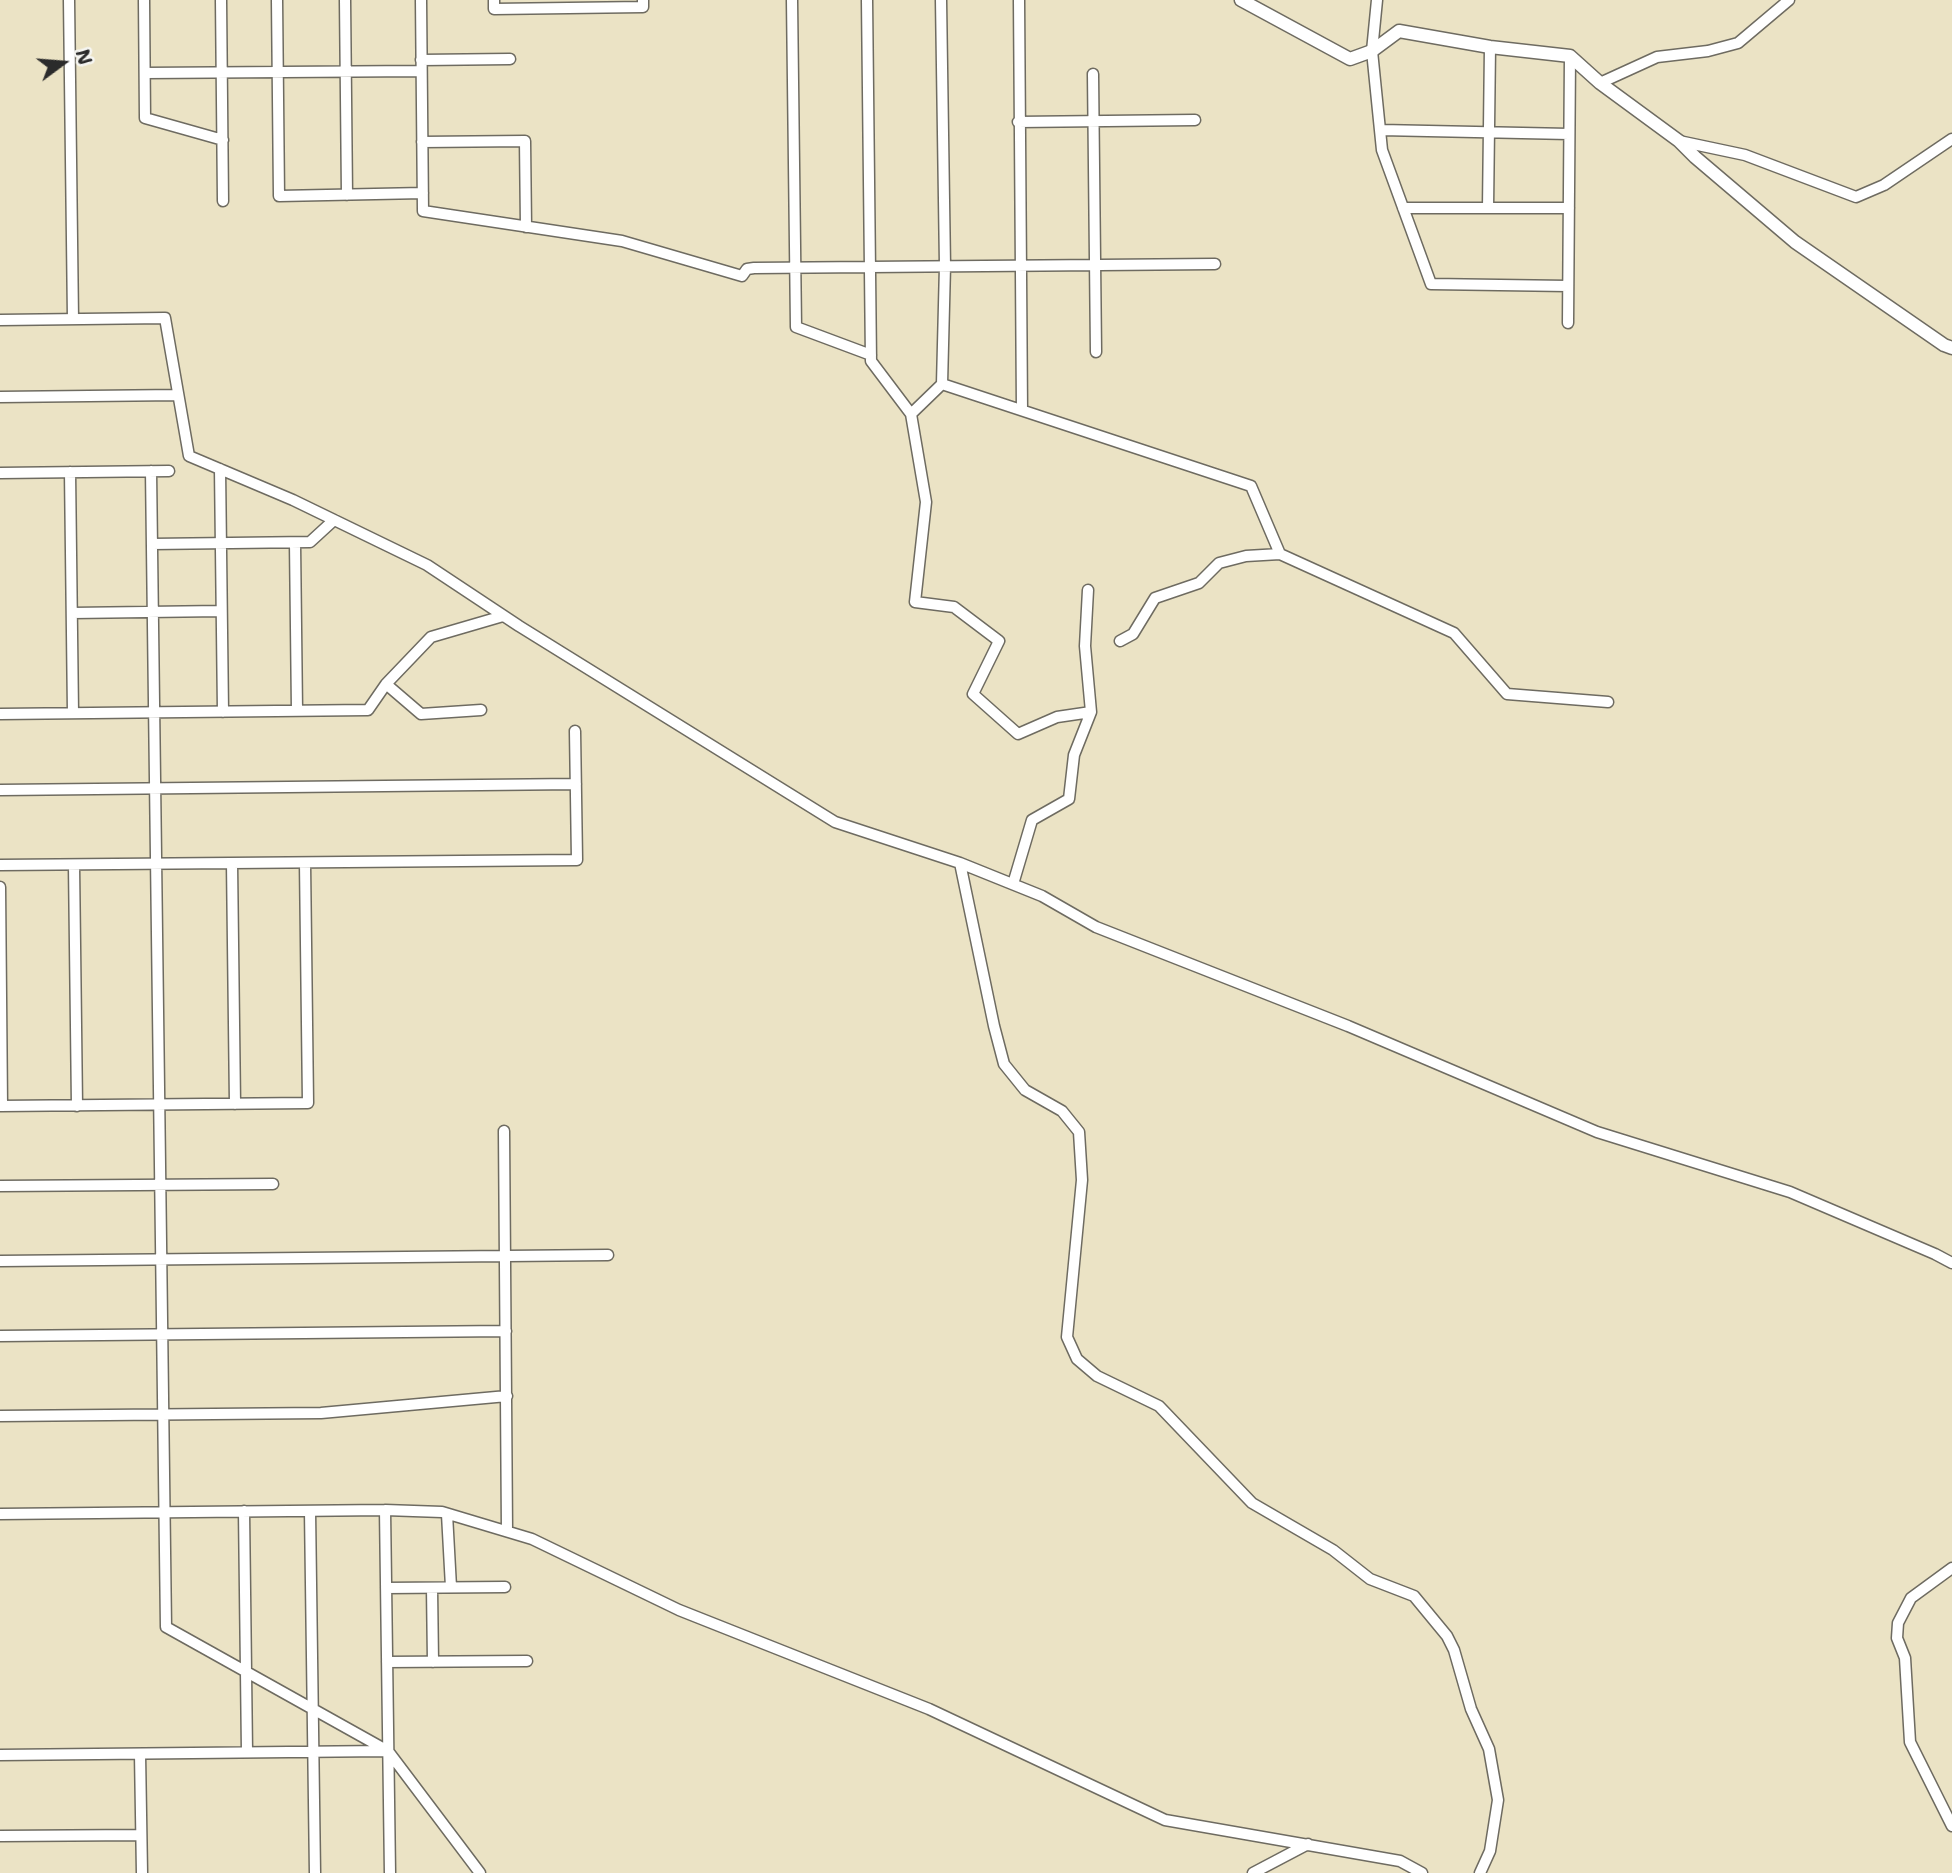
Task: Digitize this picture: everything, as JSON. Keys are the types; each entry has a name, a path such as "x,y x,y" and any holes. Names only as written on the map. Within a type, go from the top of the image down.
{"street":[{"path":"69,0 73,319"},
{"path":"144,0 145,118 223,140"},
{"path":"221,0 223,201"},
{"path":"277,0 279,196 423,193"},
{"path":"345,0 347,195"},
{"path":"421,0 423,211 622,241 742,276 747,270 754,268 1215,264"},
{"path":"494,0 494,9 643,7 643,0"},
{"path":"792,0 796,327 871,355"},
{"path":"867,0 871,361 911,414 926,502 915,602 954,607 999,641 972,694 1018,734 1057,717 1091,712"},
{"path":"911,414 942,384 944,266 941,0"},
{"path":"1018,0 1022,410"},
{"path":"1377,0 1372,51 1382,150 1431,284 1568,286"},
{"path":"1600,83 1657,57 1708,51 1738,43 1789,0"},
{"path":"1245,1 1350,59 1372,51 1399,31 1490,47 1570,56 1600,83 1679,141 1795,242 1952,348"},
{"path":"1488,208 1490,47"},
{"path":"1568,323 1570,56"},
{"path":"145,73 346,72 510,60"},
{"path":"1093,74 1096,352"},
{"path":"1018,122 1195,120"},
{"path":"1381,130 1569,134"},
{"path":"1679,141 1745,155 1856,197 1884,185 1952,139"},
{"path":"422,142 525,141 526,226"},
{"path":"1403,208 1569,208"},
{"path":"0,320 165,318 189,456 293,500 427,565 503,616 835,822 960,863 1013,884 1042,896 1096,927 1348,1026 1597,1132 1790,1192 1952,1263"},
{"path":"942,384 1251,486 1280,554"},
{"path":"0,397 178,395"},
{"path":"220,469 223,712"},
{"path":"151,471 166,1627 388,1751 480,1873"},
{"path":"0,473 169,471"},
{"path":"70,472 73,713"},
{"path":"152,544 310,542 334,520"},
{"path":"295,543 297,711"},
{"path":"1120,641 1133,634 1155,598 1199,583 1219,563 1246,556 1280,554 1454,633 1507,694 1608,702"},
{"path":"1013,884 1032,820 1069,799 1074,755 1091,712 1085,646 1088,590"},
{"path":"72,613 221,611"},
{"path":"0,713 368,710 386,684 430,637 503,616"},
{"path":"386,684 421,714 481,710"},
{"path":"0,866 576,860 575,731"},
{"path":"0,790 576,784"},
{"path":"232,863 235,1104"},
{"path":"0,887 1,1106 308,1103 305,863"},
{"path":"960,863 993,1026 1004,1064 1026,1090 1062,1111 1079,1132 1082,1180 1067,1337 1077,1359 1097,1376 1159,1406 1252,1503 1334,1550 1370,1579 1414,1596 1447,1636 1454,1650 1471,1709 1489,1749 1498,1800 1490,1851 1480,1873"},
{"path":"74,865 77,1105"},
{"path":"504,1131 507,1531"},
{"path":"0,1186 273,1184"},
{"path":"0,1261 608,1255"},
{"path":"0,1335 506,1331"},
{"path":"0,1416 321,1413 507,1396"},
{"path":"0,1514 385,1510 447,1514 532,1539 680,1610 929,1709 1165,1820 1399,1861 1422,1873"},
{"path":"385,1510 390,1873"},
{"path":"244,1511 247,1752"},
{"path":"310,1511 315,1873"},
{"path":"447,1514 451,1587"},
{"path":"1952,1568 1911,1598 1898,1623 1897,1638 1905,1658 1910,1742 1952,1826"},
{"path":"432,1587 433,1662"},
{"path":"386,1588 505,1587"},
{"path":"387,1662 527,1661"},
{"path":"0,1755 388,1751"},
{"path":"140,1754 142,1873"},
{"path":"0,1836 141,1835"},
{"path":"1253,1873 1308,1844"}]}
